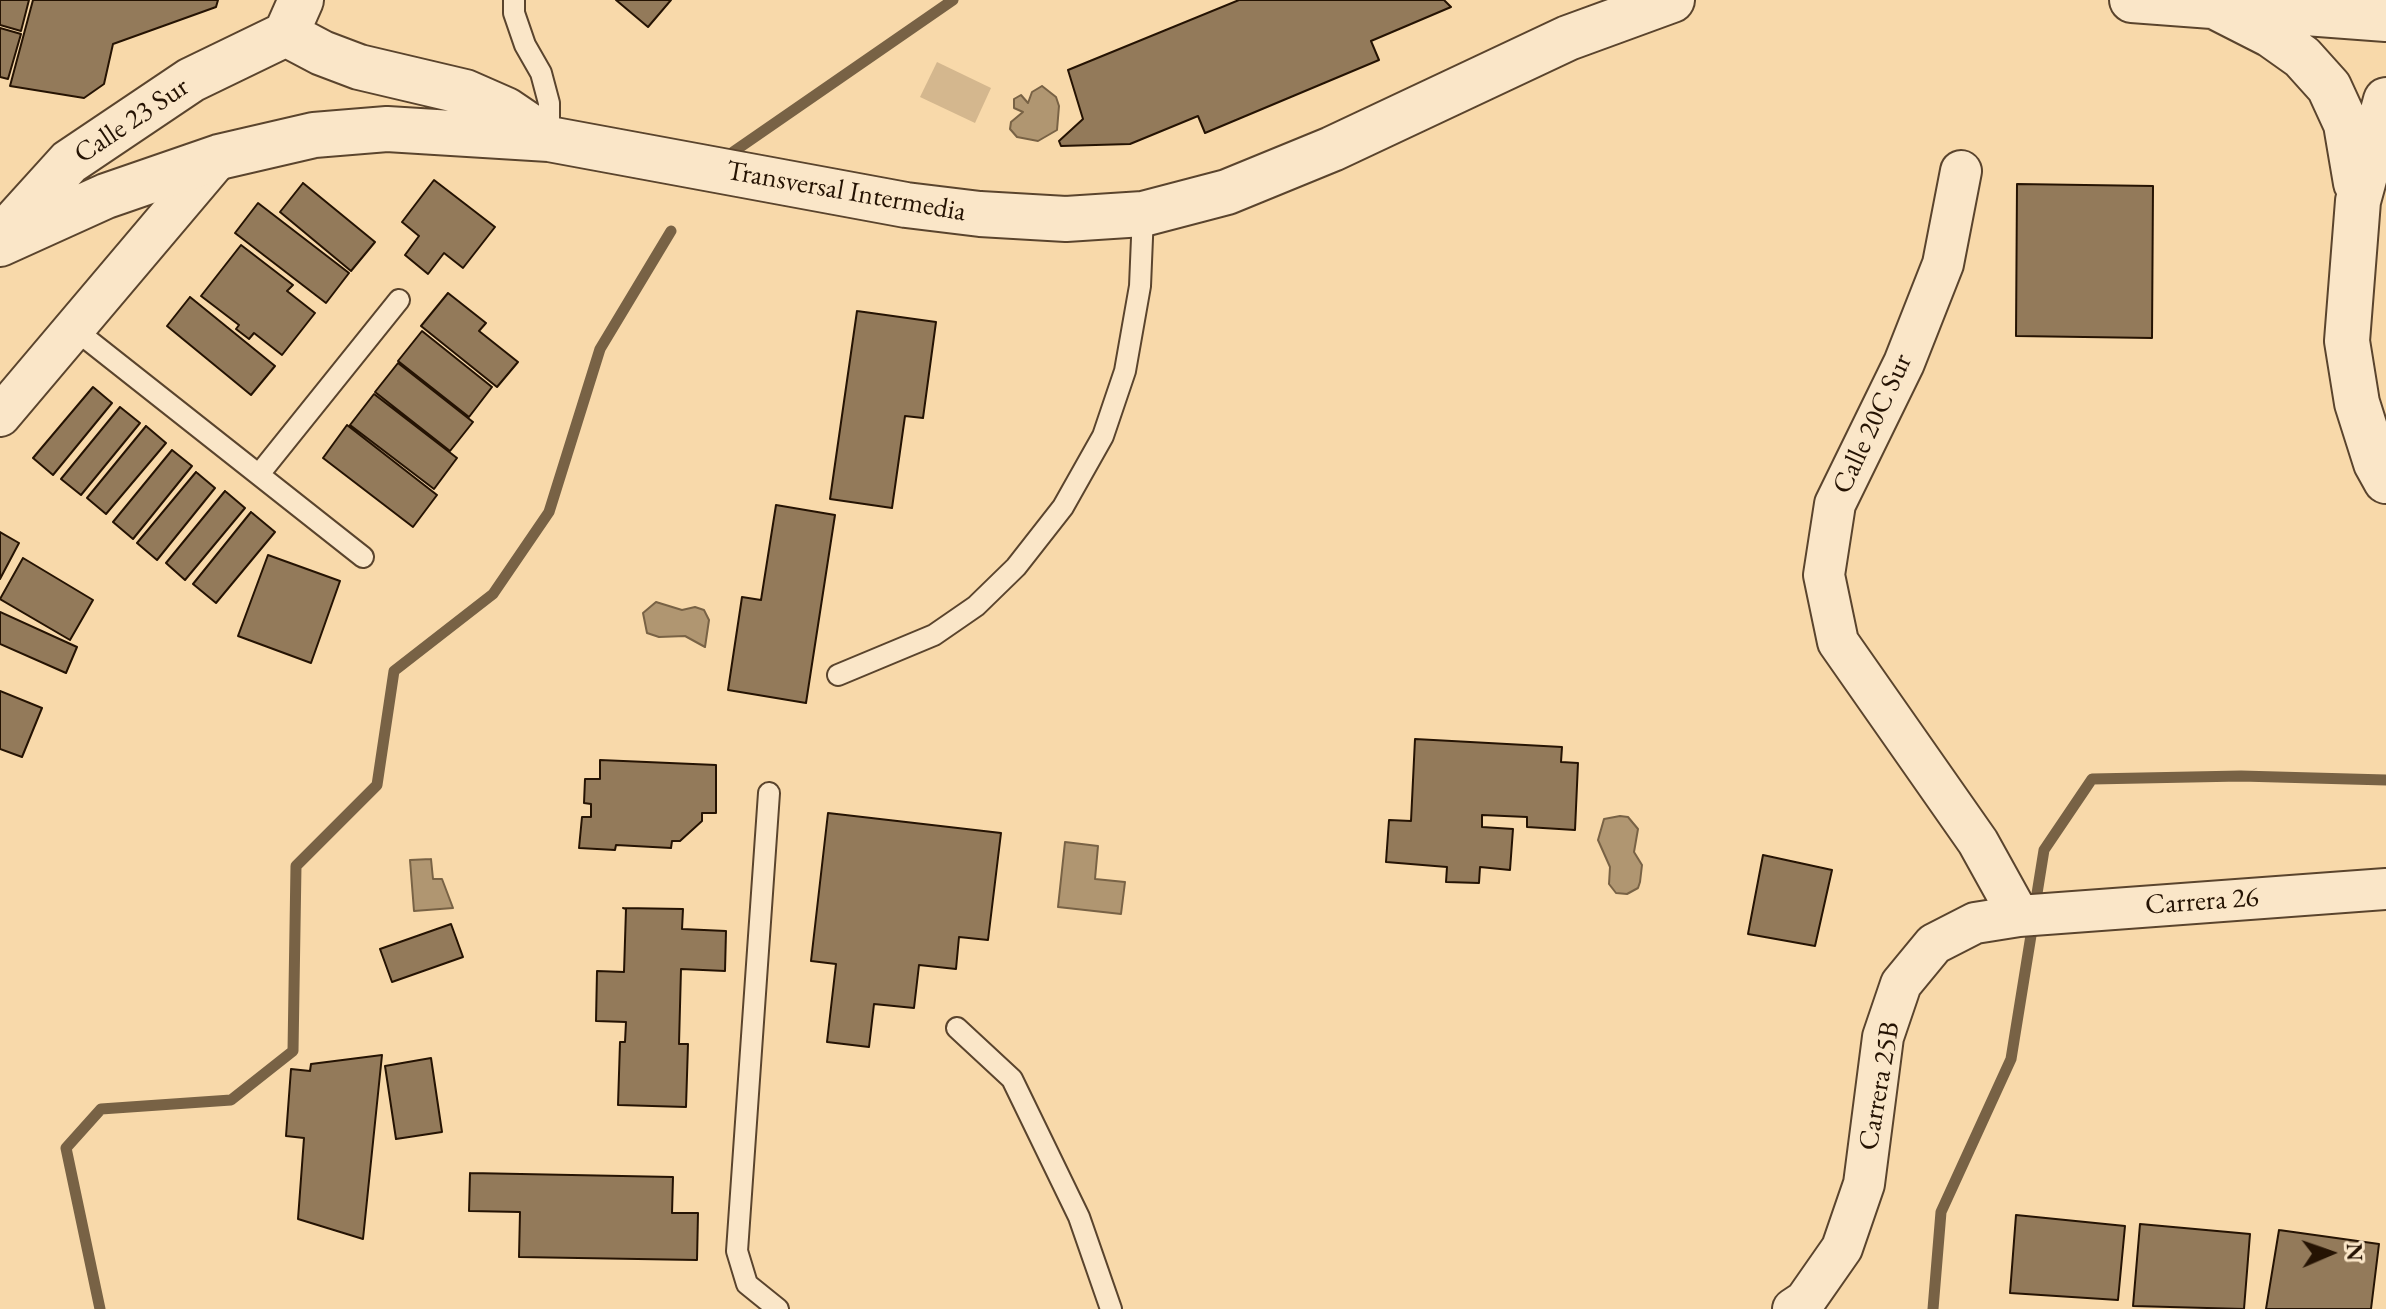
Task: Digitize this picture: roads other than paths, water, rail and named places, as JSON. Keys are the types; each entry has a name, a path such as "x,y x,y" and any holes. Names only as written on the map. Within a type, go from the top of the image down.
{"street":[{"name":"Transversal Intermedia","path":"0,244 106,196 219,157 314,135 387,129 549,139 921,207 1066,219 1143,214 1227,192 1332,149 1568,38 1672,0"},
{"path":"2132,0 2386,19"},
{"path":"2216,7 2271,35 2302,57 2329,87 2346,124 2358,201"},
{"name":"Calle 23 Sur","path":"0,238 69,162 191,80 293,17 322,53 359,67 465,92 506,110 549,139"},
{"path":"2386,100 2358,201 2347,341 2357,403 2376,463 2386,481"},
{"path":"0,416 219,157"},
{"name":"Calle 20C Sur","path":"1961,171 1943,264 1904,363 1835,504 1824,575 1838,642 1978,842 2019,916"},
{"name":"Carrera 26","path":"2019,916 2386,889"},
{"name":"Carrera 25B","path":"1793,1309 1805,1301 1842,1248 1864,1184 1883,1037 1901,984 1934,944 1975,923 2019,916"}],"lane":[{"path":"514,0 514,13 525,45 541,73 549,103 549,139"},
{"path":"838,675 934,635 976,606 1016,567 1063,507 1103,436 1125,371 1140,286 1143,214"},
{"path":"260,473 399,300"},
{"path":"73,328 363,557"},
{"path":"769,793 737,1251 747,1284 778,1309"},
{"path":"957,1028 1012,1079 1079,1217 1111,1309"}],"waterway":[{"path":"733,152 953,0"},
{"path":"100,1309 66,1148 101,1109 231,1100 293,1051 296,866 377,785 394,671 493,594 549,512 600,349 671,231"},
{"path":"2035,906 2044,850 2092,779 2241,776 2386,780"},
{"path":"1933,1309 1941,1212 2011,1059 2033,923"}]}
